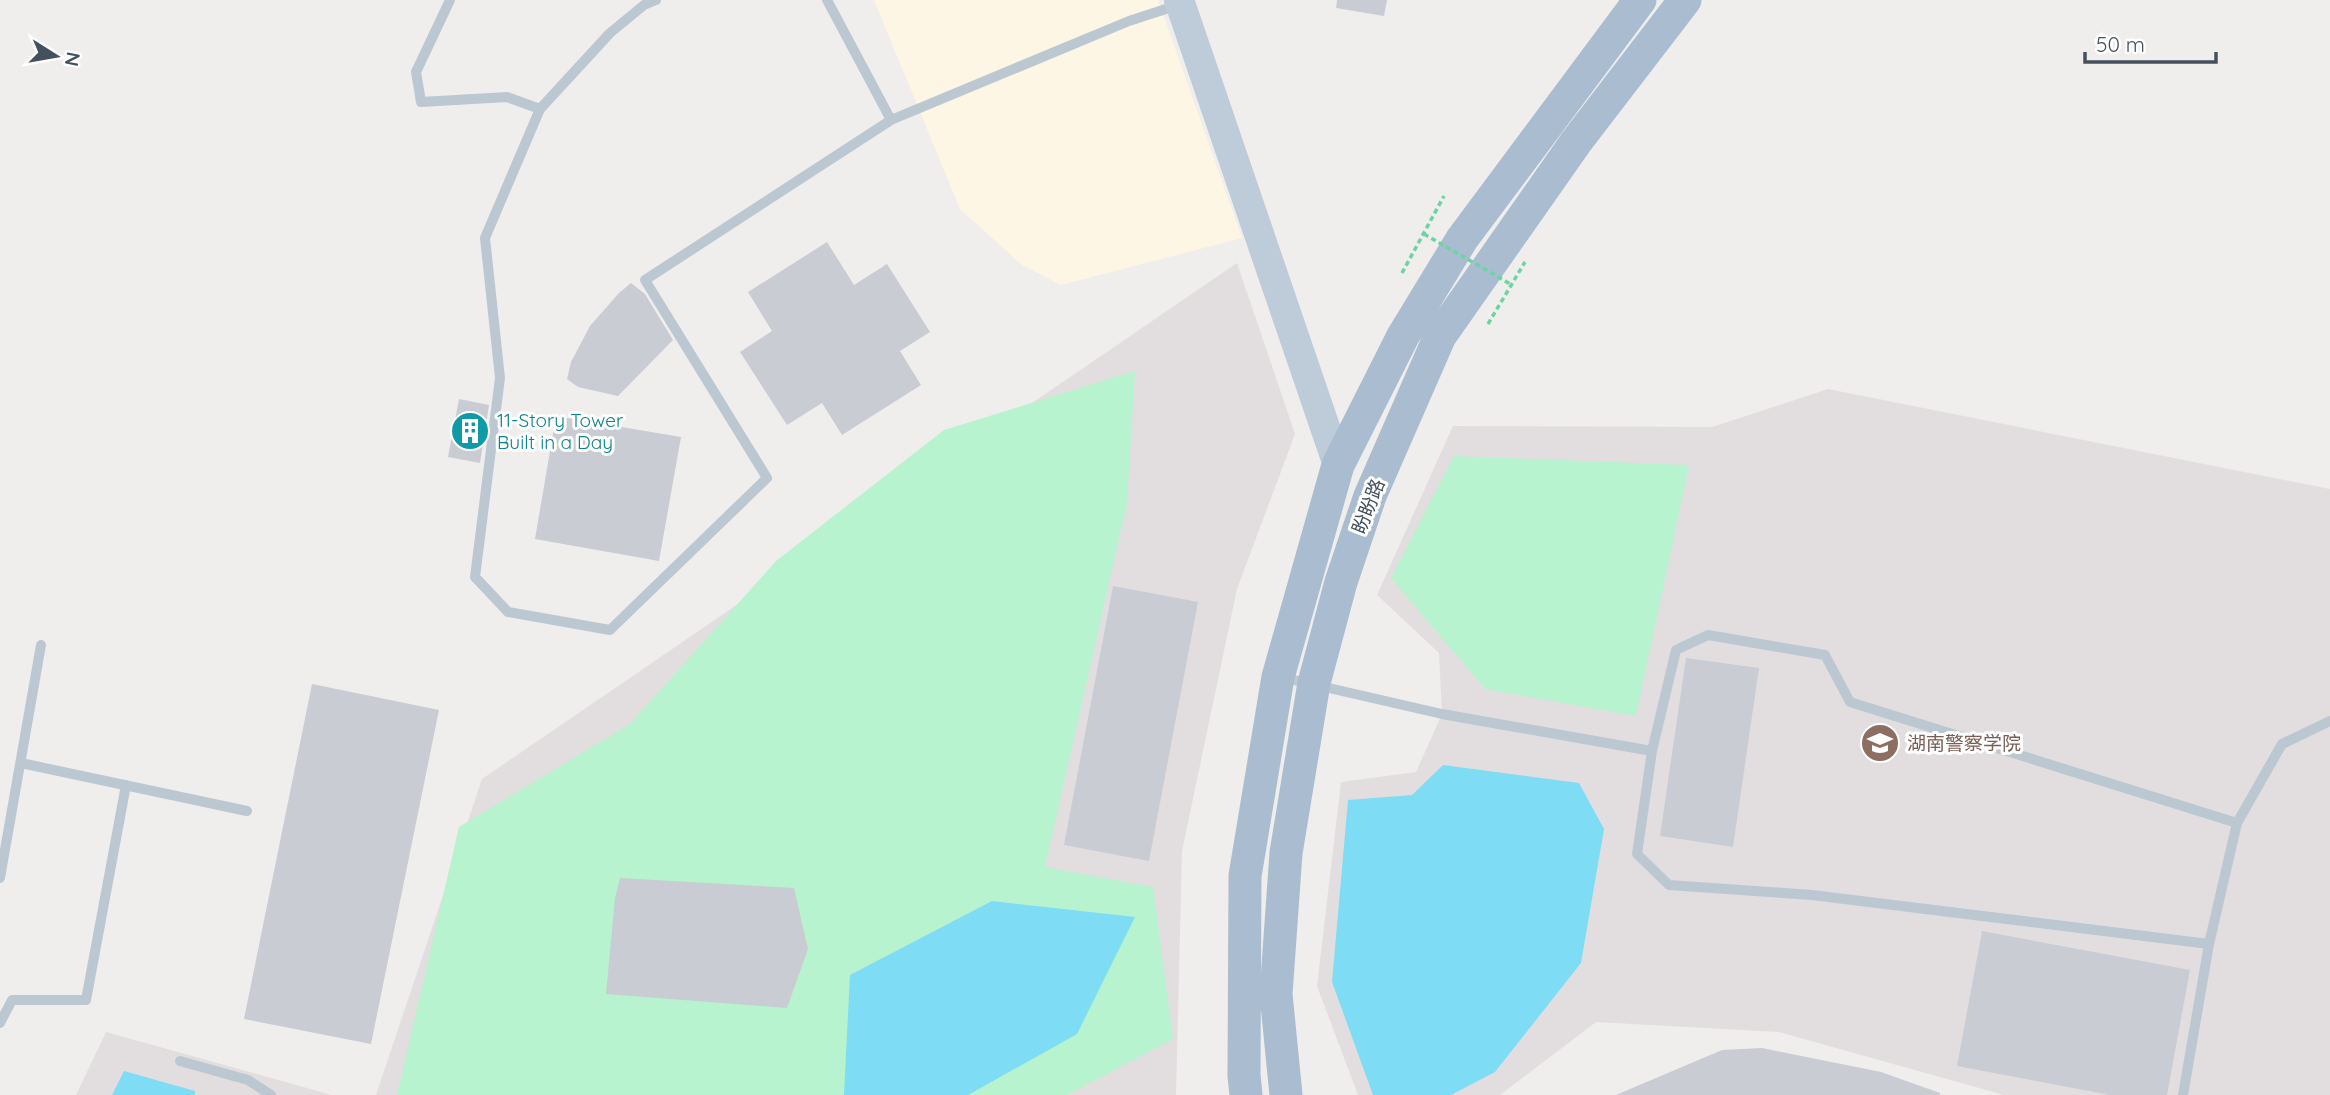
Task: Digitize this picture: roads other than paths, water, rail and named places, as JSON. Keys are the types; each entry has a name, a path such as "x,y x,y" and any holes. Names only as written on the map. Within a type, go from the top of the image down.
{"main road":[{"name":"盼盼路","path":"1246,1095 1245,876 1278,677 1338,465 1403,336 1462,239 1640,0"},
{"name":"盼盼路","path":"1286,1095 1276,994 1286,853 1314,684 1340,582 1370,496 1440,336 1576,142 1685,0"},
{"path":"1180,2 1338,465"}],"lane":[{"path":"450,0 416,72 421,102 507,97 540,109"},
{"path":"656,0 644,5 610,33 540,109 485,238 500,378 475,577 508,612 610,630 767,478 645,280 891,120 1180,2"},
{"path":"827,0 891,120"},
{"path":"2209,944 1812,895 1669,885 1637,854 1652,751 1676,650 1708,635 1825,655 1850,702 2237,823"},
{"path":"0,878 41,645"},
{"path":"1278,677 1442,714 1652,751"},
{"path":"2183,1095 2209,944 2237,823 2282,744 2330,721"},
{"path":"21,762 247,811"},
{"path":"0,1023 12,1000 86,1000 126,785"},
{"path":"180,1061 248,1080 271,1095"}],"water":[{"path":"1443,765 1579,783 1604,829 1581,963 1495,1072 1451,1095 1373,1095 1332,982 1348,800 1412,795"},
{"path":"992,901 1135,917 1077,1034 968,1095 844,1095 850,975"},
{"path":"124,1071 195,1091 195,1095 112,1095"}],"place":[{"name":"11-Story Tower Built in a Day","path":"470,431"},
{"name":"湖南警察学院","path":"1880,743"}]}
